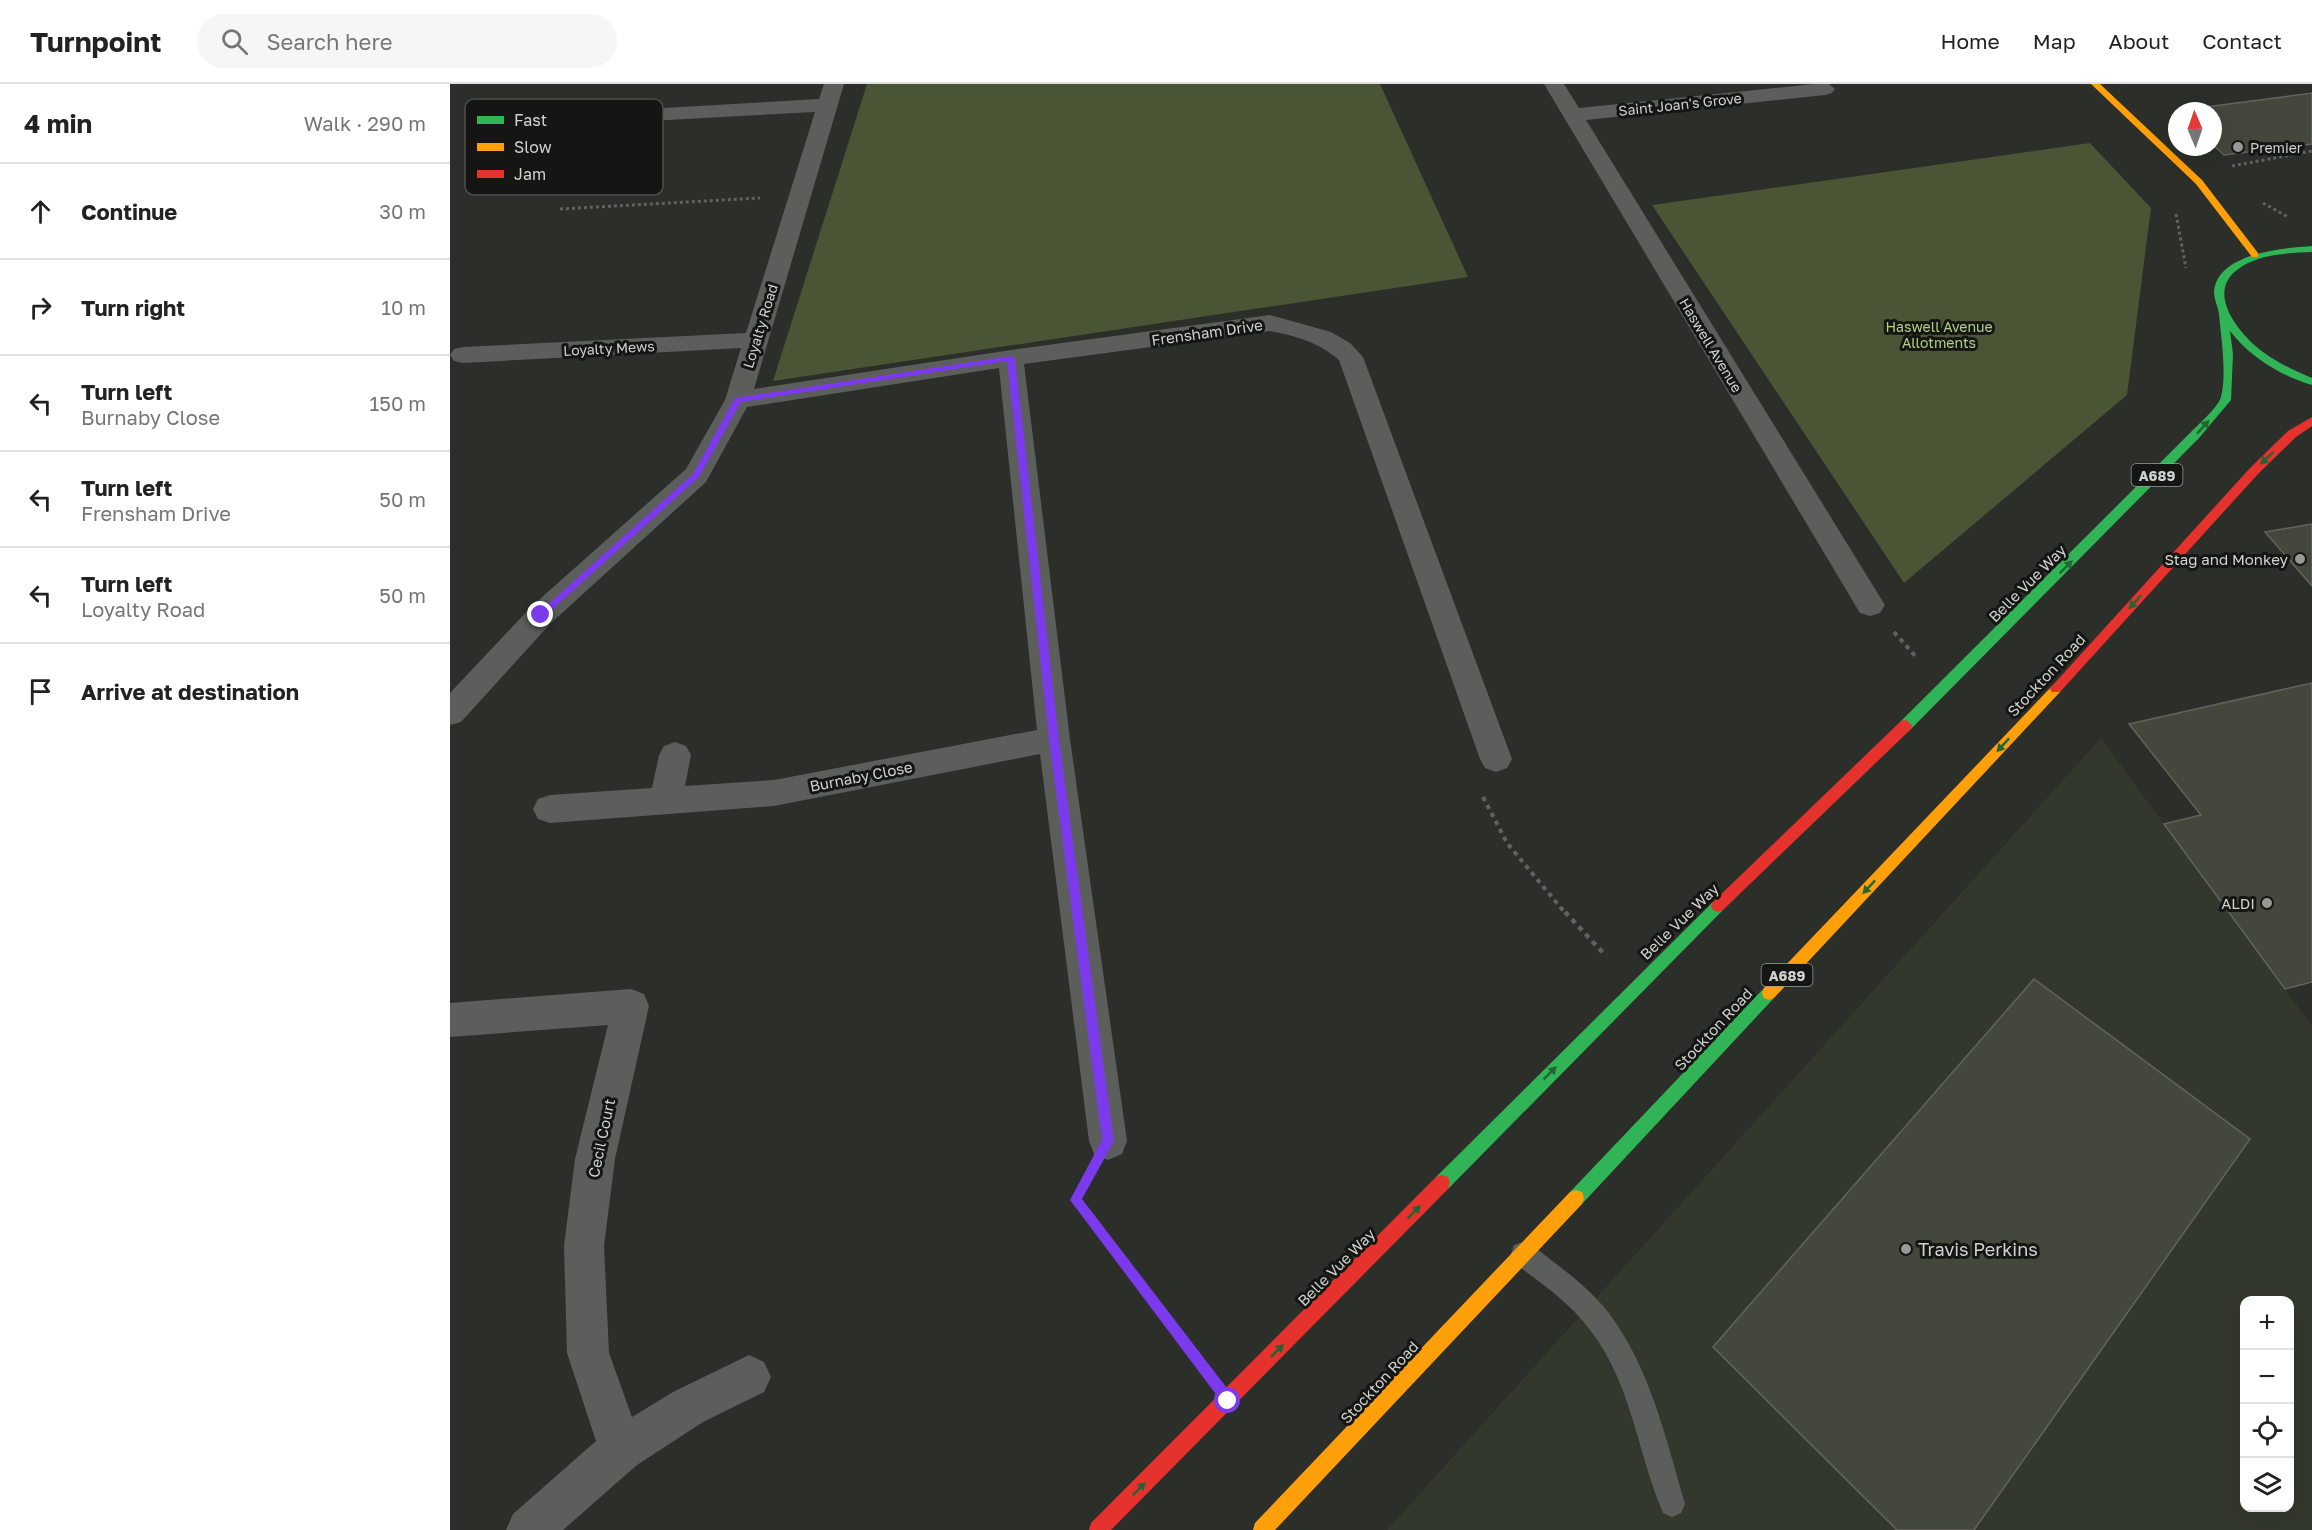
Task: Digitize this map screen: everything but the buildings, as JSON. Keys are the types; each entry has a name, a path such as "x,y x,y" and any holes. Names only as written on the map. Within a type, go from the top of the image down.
{"main road":[{"path":"2095,84 2199,182 2254,255"},
{"name":"A689","path":"2223,315 2218,295 2223,277 2237,263 2254,255 2288,248 2312,249"},
{"path":"2223,315 2246,343 2283,370 2312,382"},
{"name":"Belle Vue Way","path":"1098,1530 1642,980 2009,625 2218,409 2226,400 2228,354 2223,315"},
{"name":"Stockton Road","path":"1262,1530 2036,710 2254,471 2305,430 2312,421"}],"street":[{"name":"Haswell Avenue","path":"1554,84 1870,605"},
{"name":"Saint Joan's Grove","path":"1571,115 1825,89"},
{"name":"Loyalty Road","path":"455,702 541,615 696,475 738,400 830,94 663,110"},
{"name":"Frensham Drive","path":"738,400 1011,358 1270,323 1302,329 1333,340 1350,357 1496,759"},
{"name":"Loyalty Mews","path":"463,355 756,340"},
{"path":"1011,358 1054,739 1108,1141"},
{"name":"Burnaby Close","path":"550,809 774,793 1054,739"},
{"path":"666,801 675,755"},
{"name":"Cecil Court","path":"450,1020 631,1006 595,1159 584,1245 588,1353 621,1449"},
{"path":"529,1530 621,1449 688,1407 749,1377"}],"lane":[{"path":"1523,1254 1577,1298 1607,1331 1634,1382 1672,1504"}],"path":[{"path":"2223,167 2312,151"},
{"path":"561,209 801,196"},
{"path":"2174,205 2187,278"},
{"path":"1496,759 1479,790 1507,843 1602,954 1642,980"},
{"path":"1108,1141 1076,1200 1228,1401"}],"shaded area":[{"path":"2101,738 2312,1026 2312,1530 1387,1530"}],"green space":[{"path":"867,84 1380,84 1468,277 773,381"},
{"name":"Haswell Avenue Allotments","path":"2090,143 2151,208 2127,395 1904,583 1652,205"}],"traffic: fast":[{"path":"2312,249 2281,252 2248,260 2233,268 2223,278 2219,292 2225,315 2237,334 2248,345 2285,370 2312,382"},
{"path":"1906,725 2195,435 2226,400 2228,354 2223,315"},
{"path":"1442,1183 1718,906"},
{"path":"1576,1198 1769,993"}],"traffic: slow":[{"path":"2095,84 2199,182 2255,255"},
{"path":"1769,993 2056,689"},
{"path":"1262,1530 1576,1198"}],"traffic: jam":[{"path":"2056,689 2254,471 2292,434 2312,421"},
{"path":"1718,906 1906,725"},
{"path":"1098,1530 1442,1183"}],"place":[{"name":"Premier","path":"2238,147"},
{"name":"Stag and Monkey","path":"2300,559"},
{"name":"ALDI","path":"2267,903"},
{"name":"Travis Perkins","path":"1906,1249"}],"route":[{"path":"541,615 696,475 738,400 1011,358 1054,739 1108,1141 1076,1200 1228,1401"}]}
